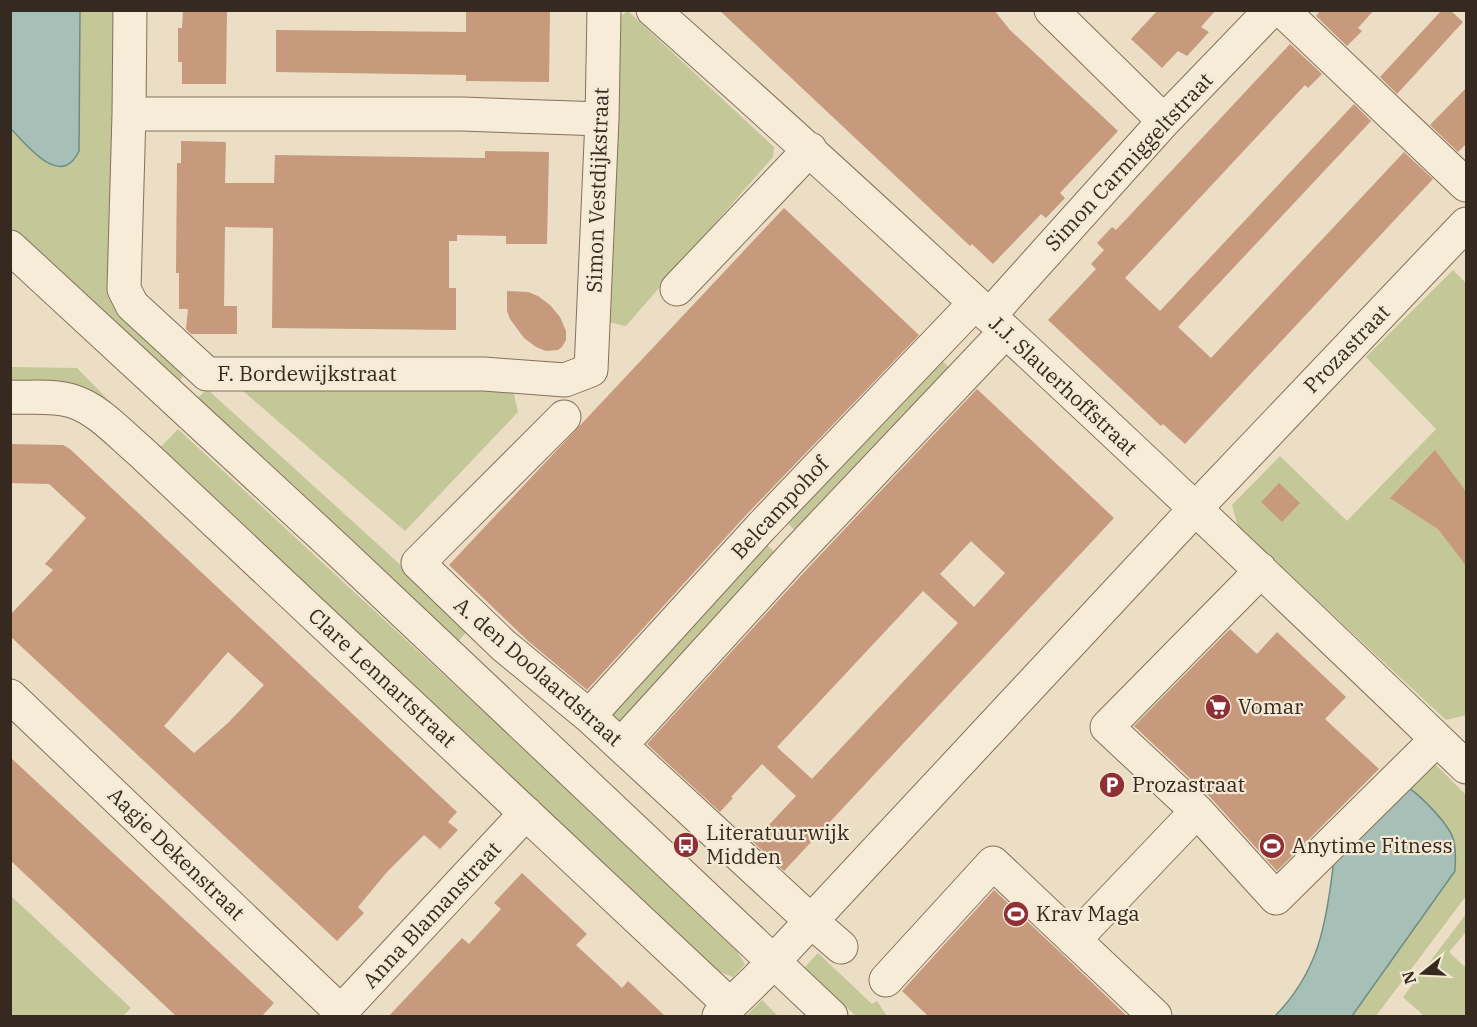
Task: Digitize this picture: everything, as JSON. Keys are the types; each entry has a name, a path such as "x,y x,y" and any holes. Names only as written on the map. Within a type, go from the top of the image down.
{"street":[{"name":"F. Bordewijkstraat","path":"130,10 124,289 132,305 207,374 484,374 565,380 591,370"},
{"name":"Simon Vestdijkstraat","path":"591,370 602,119 604,10"},
{"name":"J.J. Slauerhoffstraat","path":"653,10 810,149 1260,569 1467,767"},
{"path":"1051,10 1164,122"},
{"name":"Simon Carmiggeltstraat","path":"990,317 1164,122 1271,10"},
{"path":"1282,10 1467,185"},
{"path":"129,114 462,114 602,119"},
{"path":"677,289 810,149"},
{"name":"Prozastraat","path":"773,961 1195,509 1467,224"},
{"path":"10,247 340,552 831,1017"},
{"name":"Belcampohof","path":"589,716 761,527 990,317"},
{"name":"Belcampohof","path":"621,745 794,555 990,317"},
{"name":"Clare Lennartstraat","path":"10,397 72,401 93,412 140,451 526,813 725,1011"},
{"name":"A. den Doolaardstraat","path":"564,417 418,564 503,645 589,716 841,947"},
{"path":"1260,569 1249,583 1107,727 1197,812 1276,898 1437,739"},
{"name":"Aagje Dekenstraat","path":"10,696 339,1014"},
{"path":"1074,940 1197,812"},
{"name":"Anna Blamanstraat","path":"339,1014 526,813"},
{"path":"886,980 993,863 1155,1017"},
{"path":"725,1011 773,961"}],"green space":[{"path":"80,11 116,11 113,287 185,372 178,384 11,228 10,129 44,161 54,165 63,166 72,162 79,151"},
{"path":"628,11 774,147 773,157 626,326 607,322 616,19"},
{"path":"1453,270 1466,283 1466,715 1446,720 1238,527 1232,505 1280,456 1347,521 1436,429 1366,357"},
{"path":"934,353 957,375 801,536 781,517"},
{"path":"11,367 77,368 137,429 11,387"},
{"path":"236,385 512,386 518,412 405,531"},
{"path":"207,389 470,628 453,647 193,402"},
{"path":"178,429 730,940 745,964 733,977 709,968 155,453"},
{"path":"759,538 784,560 624,729 601,708"},
{"path":"1426,755 1466,795 1466,896 1376,1016 1352,1016 1454,871 1456,852 1454,840 1402,784"},
{"path":"11,896 131,1008 123,1016 11,1016"},
{"path":"1466,914 1466,932 1449,952 1466,968 1466,1016 1424,1016 1403,997"},
{"path":"818,953 872,1004 877,1001 887,1016 856,1016 804,968"},
{"path":"762,1000 778,1016 746,1016"}],"water":[{"path":"10,11 80,11 79,151 72,162 63,166 44,161 11,129"},
{"path":"1402,784 1423,800 1450,831 1456,854 1455,871 1352,1016 1275,1016 1301,982 1318,947 1327,909 1333,867 1326,861"}],"building":[{"path":"183,10 227,10 226,84 182,84 182,62 178,62 178,28 182,28"},
{"path":"466,10 550,10 549,82 466,81 466,75 276,72 276,30 466,32"},
{"path":"719,10 994,10 1010,30 1118,131 1060,193 1065,198 1046,218 1041,214 993,264 972,244 970,246"},
{"path":"1158,10 1216,10 1201,27 1209,32 1187,56 1178,51 1162,68 1131,39"},
{"path":"1321,10 1374,10 1358,28 1362,31 1347,46 1316,16"},
{"path":"1442,10 1450,10 1463,22 1397,94 1380,77"},
{"path":"1290,44 1322,74 1308,88 1305,85 1125,278 1160,311 1354,104 1371,121 1178,327 1211,358 1404,152 1433,179 1185,444 1163,424 1161,426 1048,320 1096,269 1091,264 1104,250 1097,243 1112,227 1116,230"},
{"path":"1467,87 1467,143 1458,152 1430,125"},
{"path":"181,141 226,142 225,183 274,183 275,155 485,158 485,151 549,152 547,244 506,244 506,236 457,235 457,241 449,241 449,288 456,288 456,330 272,328 273,228 225,227 224,306 237,306 237,334 191,334 186,329 188,309 179,309 179,273 176,273 177,163 181,163"},
{"path":"784,208 919,335 747,514 587,690 528,641 449,565"},
{"path":"507,291 528,292 550,305 560,317 566,331 566,340 562,347 558,350 546,351 524,338 507,311"},
{"path":"977,389 1114,518 784,871 753,842 796,796 762,764 720,812 647,744 808,568","holes":["971,541 1005,573 974,607 940,574","923,591 958,623 812,779 777,747"]},
{"path":"10,444 63,445 70,449 457,812 448,822 458,830 440,849 424,835 387,872 358,907 364,913 337,941 10,636 10,615 53,570 45,564 86,518 49,484 10,483","holes":["228,652 264,685 228,723 194,753 164,726"]},
{"path":"1435,450 1467,493 1467,567 1438,529 1390,498"},
{"path":"1279,483 1300,503 1282,522 1261,502"},
{"path":"1230,629 1257,654 1277,632 1346,697 1325,719 1379,769 1277,871 1210,797 1134,726"},
{"path":"10,757 274,1003 261,1017 177,1017 10,860"},
{"path":"522,873 587,934 576,945 622,988 628,981 666,1017 388,1017 462,938 469,944 501,909 494,903"},
{"path":"994,890 1128,1017 929,1017 902,991"}],"place":[{"name":"Vomar","path":"1218,707"},
{"name":"Prozastraat","path":"1112,785"},
{"name":"Literatuurwijk Midden","path":"686,845"},
{"name":"Anytime Fitness","path":"1272,846"},
{"name":"Krav Maga","path":"1016,914"}]}
